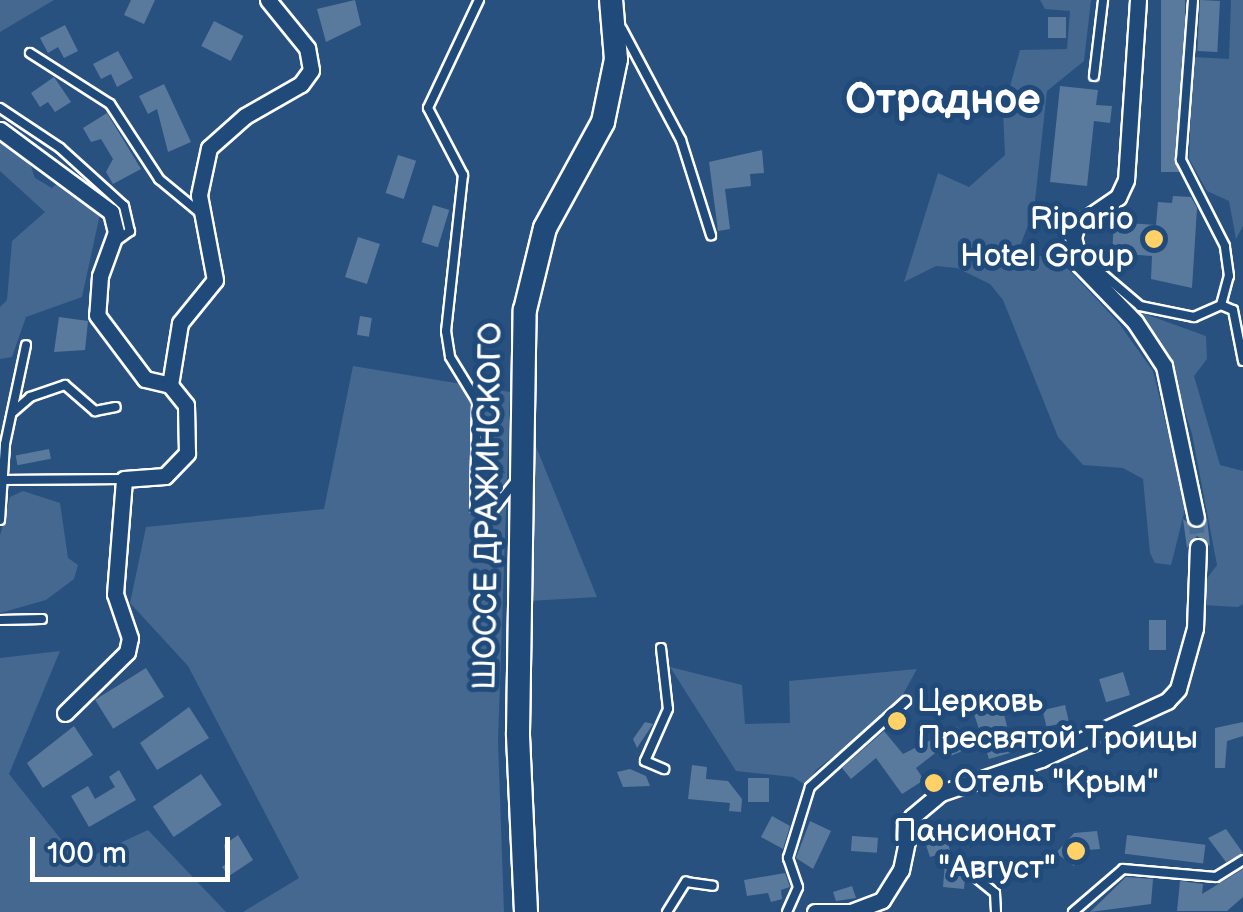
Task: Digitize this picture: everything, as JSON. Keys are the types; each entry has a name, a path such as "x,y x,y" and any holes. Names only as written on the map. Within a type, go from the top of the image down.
{"main road":[{"name":"ШОССЕ ДРАЖИНСКОГО","path":"526,912 518,734 524,310 545,228 603,122 616,70 612,6"}],"street":[{"path":"170,385 180,323 215,280 203,215 201,170 209,148 245,116 302,84 311,70 307,48 268,0"},
{"path":"1138,0 1126,180 1118,197 1077,225 1075,253 1164,366 1196,518"},
{"path":"0,130 100,200 116,223 95,298 97,314 145,379 170,385 186,405 187,453 165,476 124,478 115,594 130,638 127,652 66,713"},
{"path":"816,912 851,912 882,900 901,870 912,817 927,802 1150,714 1178,689 1199,611 1198,547"}],"lane":[{"path":"479,0 428,108 463,176 446,331 450,357 476,400 475,508 493,510 524,473"},
{"path":"1094,76 1103,0"},
{"path":"1193,0 1181,160 1225,246 1229,276 1221,305"},
{"path":"612,6 681,140 711,235"},
{"path":"30,53 110,104 159,179 203,215"},
{"path":"0,108 60,148 124,206 130,230 112,244"},
{"path":"1075,253 1096,263 1140,306 1194,317 1221,305 1233,310 1243,362"},
{"path":"13,412 26,345"},
{"path":"0,520 4,423 13,412 30,398 65,385 94,410 116,407"},
{"path":"4,480 124,478"},
{"path":"0,620 42,619"},
{"path":"661,648 668,710 646,761 664,768"},
{"path":"787,912 798,887 788,858 810,787 906,701"},
{"path":"1072,912 1123,870 1216,876 1243,860"},
{"path":"974,876 995,893 996,912"},
{"path":"667,912 686,882 713,886"}],"shaded area":[{"path":"0,0 54,0 0,32"},
{"path":"1040,0 1091,0 1084,61 1047,91 1034,210 1016,256 1056,256 1118,322 1153,371 1186,505 1171,565 1155,563 1150,553 1143,479 1123,468 1083,465 1058,437 1003,300 990,284 957,268 936,266 904,282 938,173 969,187 1005,155 1003,112 1020,50 1067,49 1070,11 1045,9"},
{"path":"1231,0 1243,0 1243,226 1236,239 1229,201 1207,191 1189,159 1193,57 1229,59"},
{"path":"0,140 29,161 35,178 52,188 62,179 100,214 82,297 26,317 12,357 0,359 0,307 7,300 12,241 45,212 0,171"},
{"path":"1134,310 1206,336 1207,359 1194,376 1220,465 1243,471 1243,604 1238,607 1202,605 1202,585 1217,565 1192,434 1168,357"},
{"path":"353,366 510,392 498,741 504,912 243,912 299,878 188,666 130,603 146,527 324,509"},
{"path":"530,372 537,377 535,444 597,597 529,601"},
{"path":"23,491 60,503 68,558 78,565 74,579 46,600 0,613 0,536 10,497"},
{"path":"60,651 9,774 79,862 148,830 226,912 0,912 0,658"},
{"path":"670,667 742,685 745,724 790,723 789,681 917,669 896,707 816,770 807,786 793,777 736,771"}],"building":[{"path":"131,0 155,0 144,24 124,15"},
{"path":"355,0 361,25 326,42 317,9"},
{"path":"1161,0 1185,0 1185,172 1161,172"},
{"path":"1200,0 1220,1 1217,52 1197,51"},
{"path":"1048,17 1066,17 1066,38 1048,38"},
{"path":"214,21 243,36 231,61 201,46"},
{"path":"65,25 78,51 64,58 58,47 48,53 40,38"},
{"path":"118,51 133,78 117,87 111,74 101,79 93,64"},
{"path":"54,77 71,102 55,112 48,102 40,107 31,93"},
{"path":"164,84 191,142 168,152 157,109 148,114 139,96"},
{"path":"1060,86 1098,90 1096,105 1112,106 1110,123 1094,121 1087,186 1050,182"},
{"path":"107,113 141,169 113,184 106,172 113,159 101,139 91,142 83,128"},
{"path":"762,150 764,173 750,174 751,186 725,189 730,229 718,231 709,162"},
{"path":"398,155 416,161 404,199 386,193"},
{"name":"Ripario Hotel Group","path":"1173,196 1191,197 1197,208 1192,288 1151,279 1152,256 1112,253 1114,222 1156,225 1158,202 1172,203"},
{"path":"433,205 449,210 438,247 422,242"},
{"path":"358,237 380,244 367,284 345,277"},
{"path":"360,316 372,318 369,337 357,335"},
{"path":"59,317 88,321 85,350 54,352"},
{"path":"49,449 51,459 18,465 16,455"},
{"path":"1207,518 1210,546 1197,536 1187,548 1183,519 1197,529"},
{"path":"1149,620 1166,620 1166,650 1149,650"},
{"path":"146,668 164,697 113,729 95,700"},
{"path":"1123,672 1130,695 1106,702 1099,679"},
{"path":"989,693 991,699 1000,697 1013,752 989,759 971,705"},
{"path":"1065,705 1069,722 1046,727 1043,710"},
{"path":"189,707 209,738 157,770 140,743"},
{"path":"645,722 653,724 637,748 633,739"},
{"path":"1243,722 1243,736 1227,741 1225,768 1215,768 1215,728"},
{"path":"74,726 93,755 43,788 27,763"},
{"path":"957,727 967,749 948,757 943,747 916,768 924,780 902,794 876,758 851,779 842,768 884,731 903,754"},
{"path":"692,765 707,767 706,779 728,781 742,799 741,812 729,811 730,803 688,799"},
{"path":"630,769 646,776 650,786 623,787 617,772"},
{"path":"119,770 136,800 89,827 71,796 88,786 95,799 115,787 109,777"},
{"path":"201,774 222,805 174,837 153,806"},
{"path":"748,778 769,778 769,802 748,802"},
{"path":"772,816 790,826 783,849 761,837"},
{"path":"810,821 831,831 813,869 796,858"},
{"path":"942,826 954,862 966,863 964,889 943,887 946,852 930,857 922,833"},
{"path":"1226,829 1243,853 1226,862 1208,838"},
{"path":"1097,831 1100,849 1086,850 1074,866 1056,853 1074,833"},
{"path":"238,835 253,860 229,876 222,867 227,863 224,845"},
{"path":"1127,835 1205,845 1203,863 1125,854"},
{"path":"852,836 878,838 877,853 851,851"},
{"path":"1243,869 1243,897 1227,911 1177,911 1180,881 1203,884 1202,894"},
{"path":"785,873 790,887 781,890 782,899 771,902 768,893 747,896 744,880"},
{"path":"1126,877 1153,879 1151,904 1090,912"},
{"path":"852,886 856,898 836,901 833,892"}],"tunnel":[{"path":"1196,518 1198,547"}],"place":[{"name":"Ripario Hotel Group","path":"1154,239"},
{"name":"Церковь Пресвятой Троицы","path":"897,721"},
{"name":"Отель \"Крым\"","path":"934,783"},
{"name":"Пансионат \"Август\"","path":"1076,851"}],"district":[{"name":"Отрадное","path":"943,101"}]}
